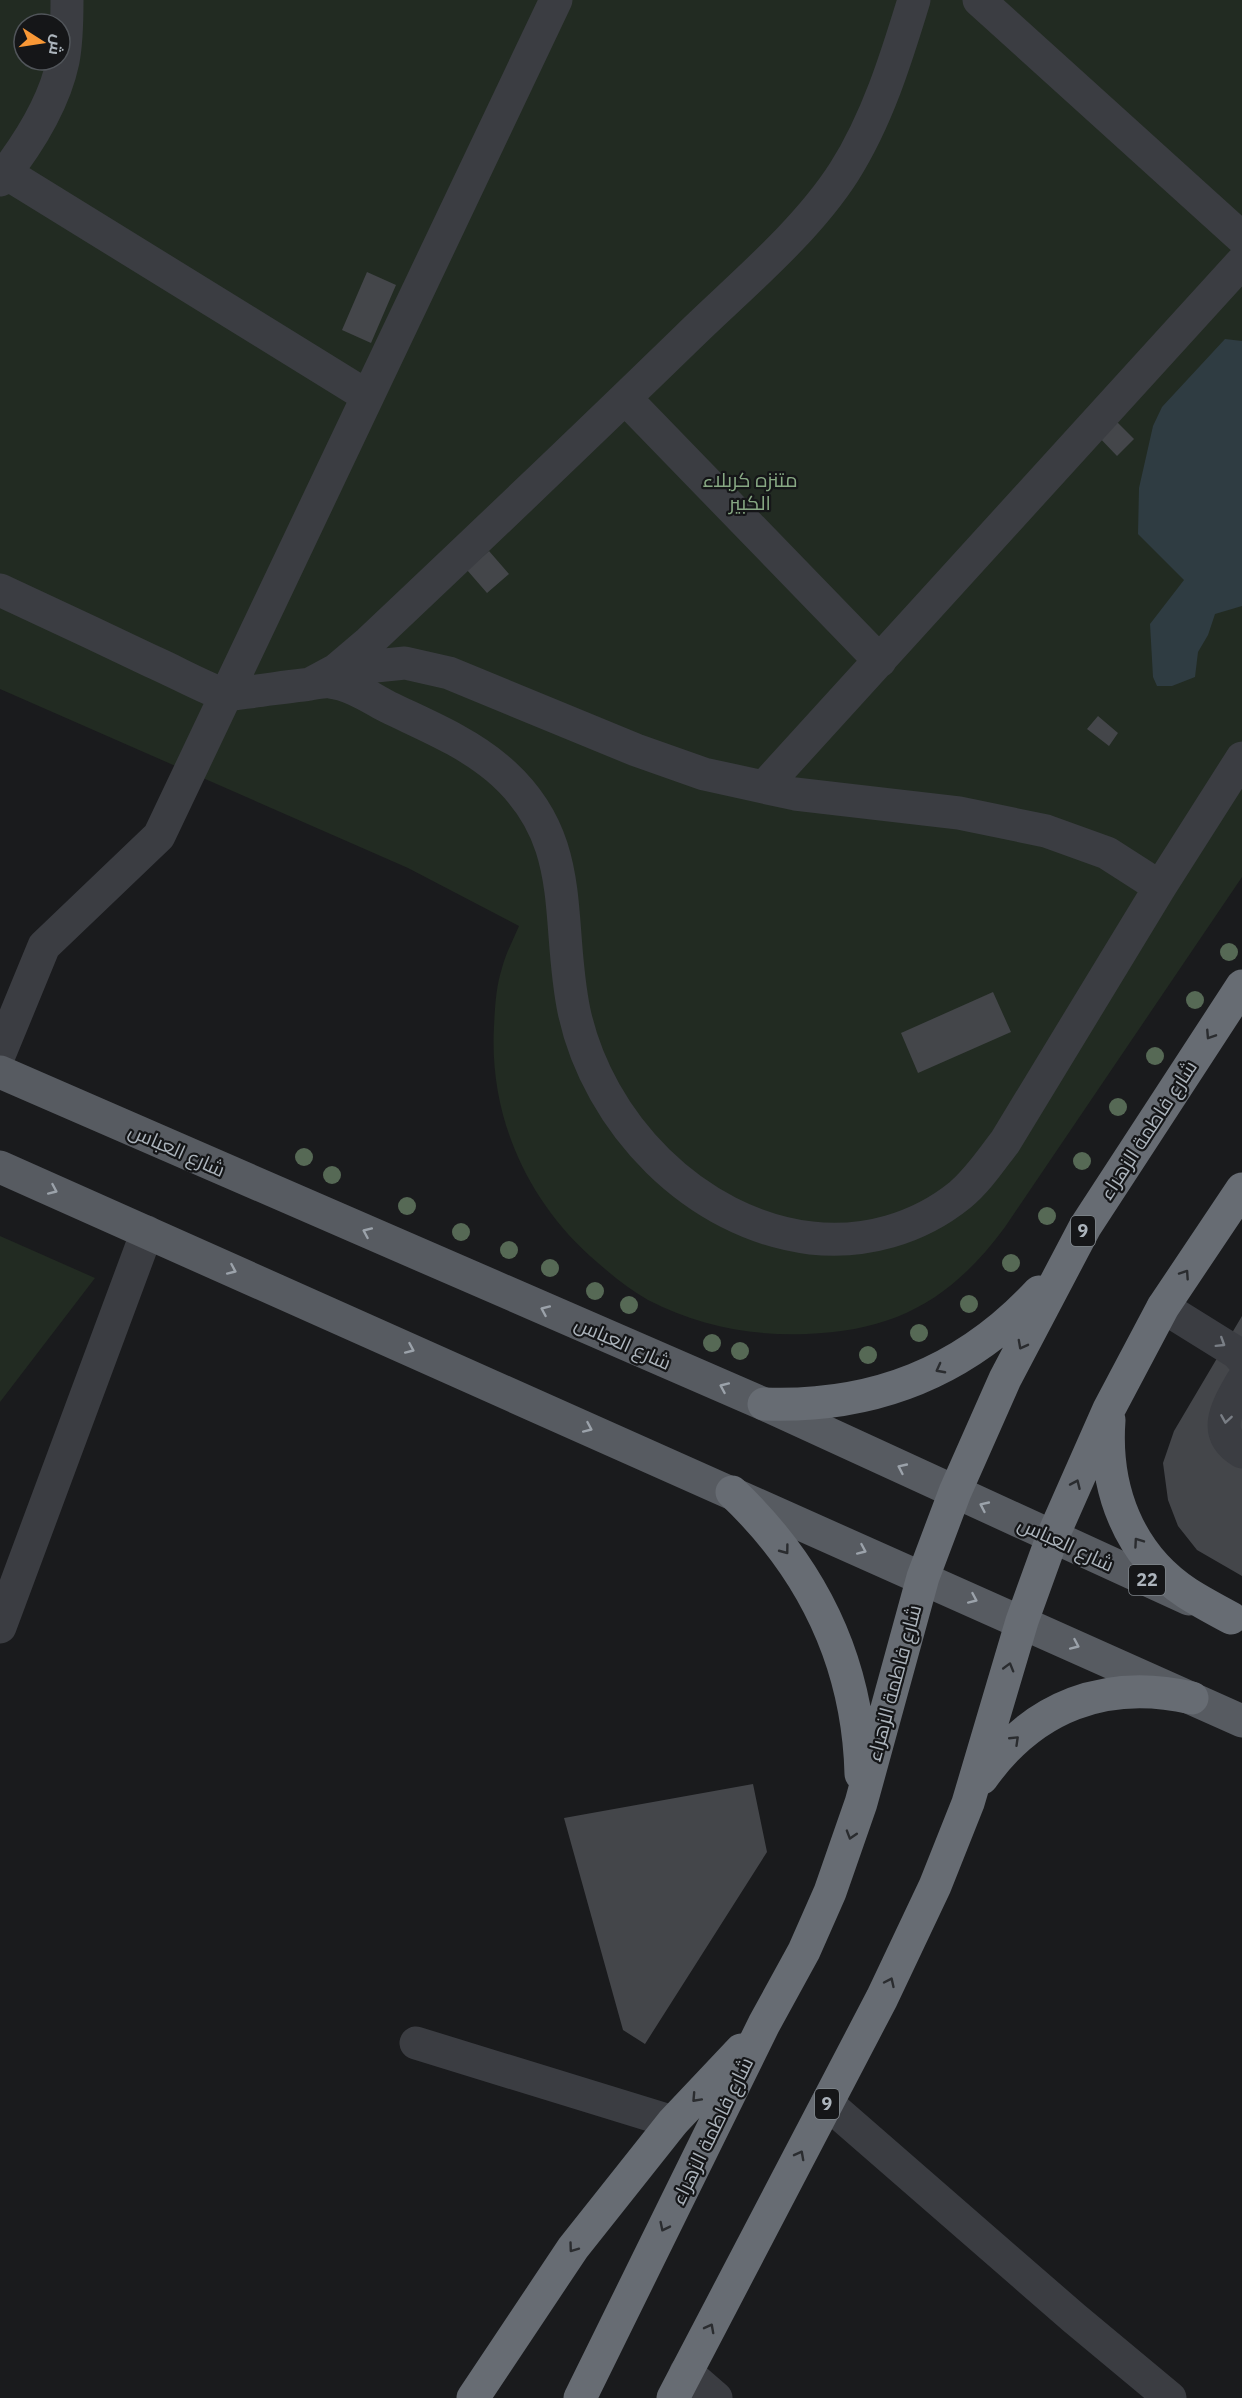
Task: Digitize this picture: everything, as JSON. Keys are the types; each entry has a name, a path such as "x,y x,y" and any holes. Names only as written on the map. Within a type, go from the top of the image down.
{"highway":[{"name":"شارع فاطمة الزهراء","path":"580,2398 765,2024 804,1951 848,1845 923,1577 955,1492 1005,1378 1085,1227 1242,986"},
{"name":"9","path":"680,2385 882,1998 935,1886 968,1803 1022,1621 1052,1538 1109,1409 1163,1307 1242,1188"},
{"path":"764,1404 799,1406 868,1396 935,1372 995,1334 1022,1311 1046,1286 1085,1227"},
{"path":"1109,1409 1108,1461 1114,1492 1130,1530 1154,1565 1186,1592 1237,1621"},
{"path":"732,1492 755,1514 794,1562 826,1618 848,1677 855,1708 860,1739 861,1803"},
{"path":"968,1803 983,1777 1001,1753 1023,1732 1074,1702 1104,1694 1134,1690 1163,1692 1192,1698"},
{"path":"473,2398 573,2247 673,2122 765,2024"}],"main road":[{"name":"شارع العباس","path":"0,1072 764,1404 1237,1621"},
{"path":"0,1167 1242,1721"}],"street":[{"path":"67,0 67,33 62,63 51,96 34,131 3,176 367,396"},
{"path":"0,1053 44,946 159,836 556,0"},
{"path":"323,677 369,642 797,230 827,195 853,156 890,75 914,0"},
{"path":"979,0 1242,238"},
{"path":"764,788 1242,262"},
{"path":"625,398 879,661"},
{"path":"0,590 225,695 405,663 449,673 636,750 704,774 795,794 959,813 1046,831 1107,853 1160,887"},
{"path":"323,677 474,750 500,770 524,796 541,820 553,848 561,889 574,1010 583,1043 599,1080 620,1116 645,1149 702,1197 747,1220 799,1237 849,1241 880,1235 935,1212 962,1194 1005,1142 1160,887 1242,758"},
{"path":"0,1627 147,1232"},
{"path":"1163,1307 1237,1353 1242,1359"},
{"path":"1242,1382 1225,1415 1224,1426 1226,1437 1242,1452"},
{"path":"416,2043 673,2122"},
{"path":"827,2103 1074,2318 1170,2398"},
{"path":"680,2385 716,2398"}],"green space":[{"name":"متنزه كربلاء الكبير","path":"0,0 1242,0 1242,877 1005,1227 964,1274 942,1292 895,1318 838,1331 785,1334 725,1328 686,1317 648,1300 611,1274 567,1233 547,1208 530,1181 505,1122 494,1059 495,1011 500,975 519,926 408,868 0,689"},
{"path":"0,1236 95,1278 0,1402"}],"shaded area":[{"path":"1225,339 1242,341 1242,606 1215,614 1208,635 1198,652 1195,677 1172,686 1157,686 1153,677 1150,624 1184,580 1138,534 1139,488 1153,426 1162,407"}],"building":[{"path":"367,272 396,285 371,343 342,330"},
{"path":"1112,417 1134,439 1117,456 1095,433"},
{"path":"489,551 509,574 487,593 467,570"},
{"path":"1098,716 1118,733 1109,746 1087,729"},
{"path":"993,992 1011,1032 918,1073 901,1033"},
{"path":"1242,1316 1242,1576 1197,1550 1178,1526 1168,1500 1163,1463 1174,1431"},
{"path":"753,1784 767,1852 645,2044 623,2030 564,1818"}]}
